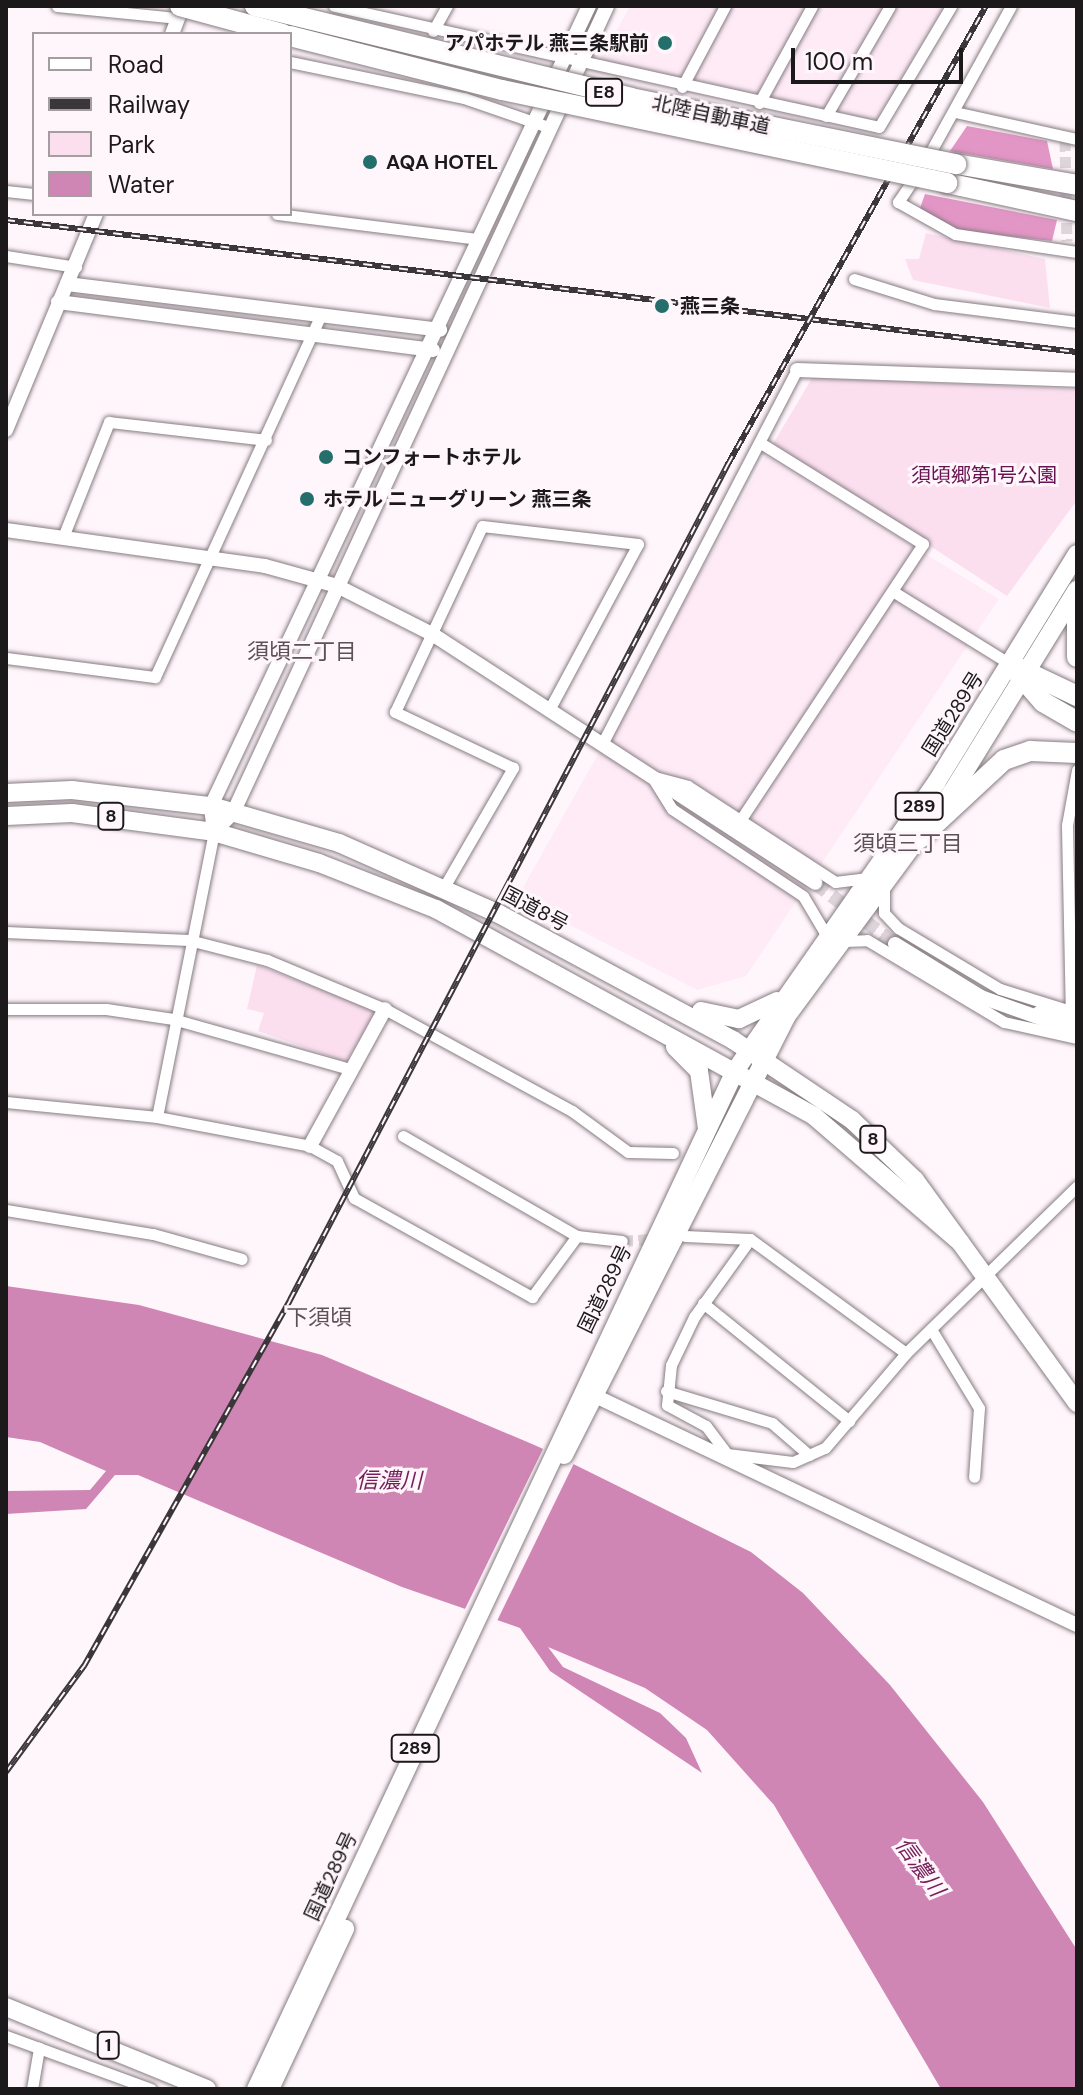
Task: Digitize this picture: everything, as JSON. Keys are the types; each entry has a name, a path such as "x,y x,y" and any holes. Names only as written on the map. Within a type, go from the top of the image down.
{"highway":[{"name":"北陸自動車道","path":"255,6 585,87 956,164 1077,185"},
{"path":"180,10 274,32"},
{"name":"北陸自動車道","path":"292,36 564,104 1077,208"},
{"path":"1077,613 1077,657"},
{"path":"1019,672 1077,696"},
{"path":"1019,672 1077,722"},
{"path":"919,839 1004,760 1030,751 1077,753"}],"main road":[{"name":"国道289号","path":"876,881 919,839 1019,672 1077,554"},
{"name":"国道289号","path":"756,1054 777,1001 876,881 1077,590"},
{"name":"国道8号","path":"6,793 72,790 211,806 339,843 444,887 756,1054 867,1133 953,1224 960,1242"},
{"name":"国道8号","path":"6,816 72,813 214,832 436,909 670,1034 828,1127 960,1242 987,1273 1077,1403"},
{"name":"国道289号","path":"256,2089 579,1410 593,1395 744,1076 830,938"},
{"path":"639,990 668,993 727,1020 777,1001"},
{"path":"670,1034 699,1071 707,1129"},
{"name":"国道289号","path":"270,2089 707,1129 744,1076"},
{"name":"1","path":"6,2007 207,2089"}],"street":[{"path":"57,6 180,10 173,32"},
{"path":"334,6 433,31 561,57 579,65 879,127 951,6"},
{"path":"433,31 447,6"},
{"path":"157,1117 173,1019 214,832 211,806 433,329 533,123 561,57 589,6"},
{"path":"214,832 233,813 607,6"},
{"path":"682,87 725,6"},
{"path":"759,103 812,6"},
{"path":"826,116 890,6"},
{"path":"1011,6 955,112 898,202 955,234 1070,248"},
{"path":"292,62 464,98 551,128"},
{"path":"955,112 1069,139"},
{"path":"6,191 32,194"},
{"path":"6,430 95,216"},
{"path":"292,216 477,239"},
{"path":"6,256 76,267"},
{"path":"854,279 934,304 1077,322"},
{"path":"67,284 454,332"},
{"path":"58,302 445,352"},
{"path":"6,658 155,677 314,336 321,314"},
{"path":"602,744 797,370 1077,380"},
{"path":"63,537 109,422 266,440"},
{"path":"741,819 923,544 761,443"},
{"path":"444,887 513,768 395,712 482,526 630,538 638,555 550,708"},
{"path":"6,530 209,557 316,578 337,586 432,634 815,883"},
{"path":"894,592 1019,672"},
{"path":"1074,1019 1072,825 1077,770"},
{"path":"651,776 667,776 741,819 835,882 876,881 884,913 898,928 1000,989 1074,1019"},
{"path":"651,776 672,809 803,896 830,938 860,937 978,1011 1077,1038"},
{"path":"6,932 189,940 267,960 385,1009 572,1111 628,1152 673,1153"},
{"path":"895,944 981,997 1074,1019"},
{"path":"6,1009 106,1009 173,1019 350,1069"},
{"path":"310,1146 385,1009"},
{"path":"6,1102 157,1117 310,1146 337,1161 354,1198 532,1297 577,1236"},
{"path":"403,1136 577,1236 622,1241"},
{"path":"750,1239 703,1303 666,1391 667,1405 706,1426 727,1454 793,1462 809,1455 849,1421 906,1353 1077,1186"},
{"path":"6,1210 153,1234 242,1259"},
{"path":"685,1236 750,1239 906,1353"},
{"path":"703,1303 849,1421"},
{"path":"931,1329 979,1408 974,1477"},
{"path":"666,1391 772,1423 809,1455"},
{"path":"593,1395 727,1454 1077,1625"},
{"path":"6,2036 151,2089"},
{"path":"32,2089 39,2048"}],"shaded area":[{"path":"630,6 944,6 875,121 605,66 601,58"},
{"path":"967,126 1047,141 1053,169 950,151"},
{"path":"925,194 1057,220 1052,241 955,230 918,214"},
{"path":"766,456 999,599 746,976 697,990 517,898"}],"green space":[{"path":"926,233 1045,259 1050,308 913,280 905,259 919,259"},
{"name":"須頃郷第1号公園","path":"812,378 1077,389 1077,500 1007,596 773,444"},
{"path":"257,965 376,1011 346,1062 258,1031 264,1013 247,1009"}],"water":[{"name":"信濃川","path":"6,1286 139,1305 322,1355 539,1447 751,1552 803,1593 890,1685 983,1802 1077,1950 1077,2089 941,2089 774,1805 707,1730 645,1688 548,1647 563,1667 660,1713 686,1738 702,1773 550,1671 520,1628 402,1587 138,1475 115,1475 86,1509 6,1514 6,1491 90,1490 106,1471 40,1442 6,1437"}],"pier":[{"path":"545,1445 576,1460 494,1628 463,1613"}],"tunnel":[{"path":"1065,140 1067,241"},
{"path":"815,883 895,944"},
{"path":"622,1241 661,1238"}],"railway":[{"path":"6,1772 84,1666 290,1300 728,464 986,6"},
{"path":"6,220 1077,352"}],"place":[{"name":"アパホテル 燕三条駅前","path":"665,43"},
{"name":"AQA HOTEL","path":"370,162"},
{"name":"燕三条","path":"662,306"},
{"name":"コンフォートホテル","path":"326,457"},
{"name":"ホテル ニューグリーン 燕三条","path":"307,499"}],"district":[{"name":"須頃二丁目","path":"302,652"},
{"name":"須頃三丁目","path":"908,844"},
{"name":"下須頃","path":"319,1318"}]}
